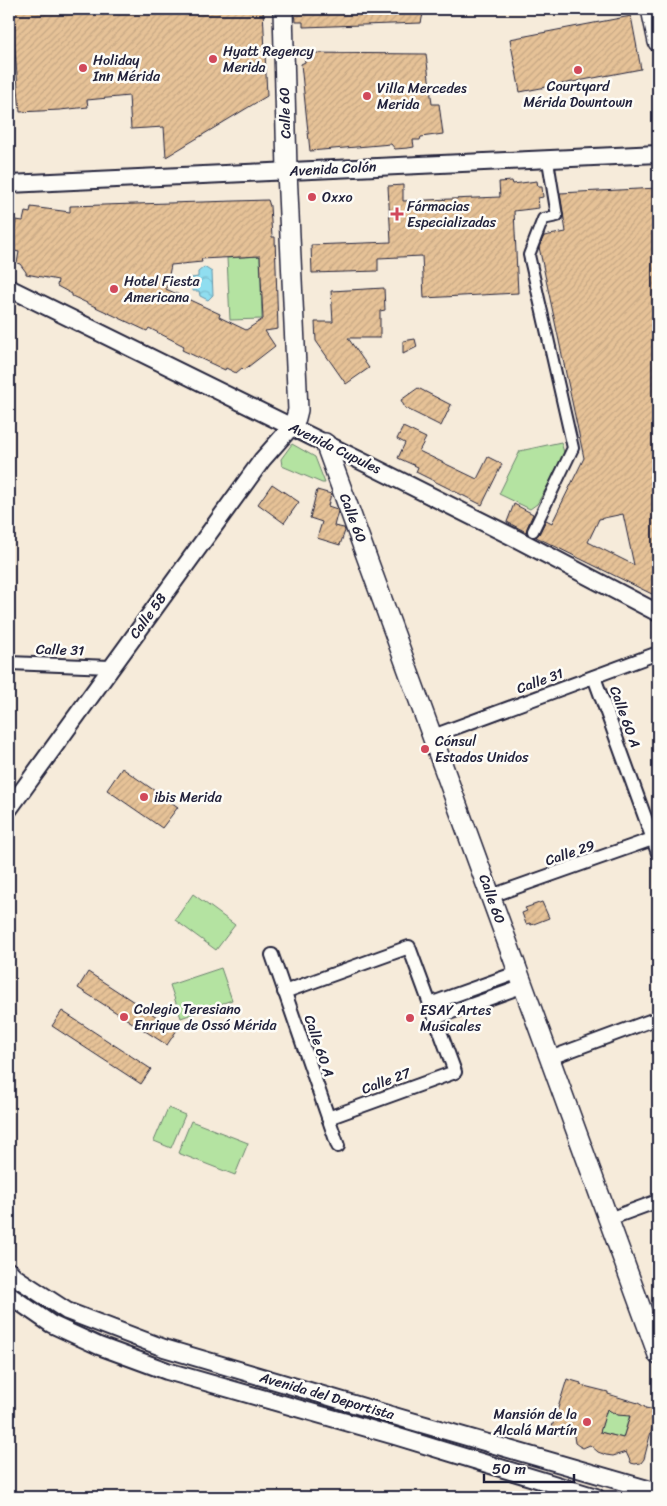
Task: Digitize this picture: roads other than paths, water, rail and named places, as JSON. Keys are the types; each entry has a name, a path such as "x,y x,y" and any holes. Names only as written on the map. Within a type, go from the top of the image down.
{"main road":[{"name":"Calle 60","path":"283,9 287,170 298,410 292,426"},
{"path":"651,9 658,42"},
{"name":"Calle 60","path":"325,442 658,1355"}],"street":[{"name":"Avenida Colón","path":"9,184 658,154"},
{"path":"533,531 573,448 530,255 543,219 557,216 548,167"},
{"name":"Avenida Cupules","path":"9,288 325,442 514,537 658,613"},
{"name":"Calle 58","path":"9,809 110,667 262,460 292,426"},
{"name":"Calle 31","path":"433,736 658,653"},
{"name":"Calle 31","path":"9,663 110,667"},
{"name":"Calle 60 A","path":"594,677 656,838 658,853"},
{"name":"Calle 29","path":"491,896 656,838"},
{"path":"284,992 408,947 435,1018 521,979"},
{"name":"Calle 60 A","path":"272,955 338,1146"},
{"path":"430,1004 521,979"},
{"name":"Calle 27","path":"328,1118 454,1072 435,1018"},
{"path":"550,1058 658,1018"},
{"path":"609,1219 658,1201"},
{"name":"Avenida del Deportista","path":"9,1271 15,1277 67,1311 164,1348 658,1492"},
{"name":"Avenida del Deportista","path":"9,1295 51,1324 99,1346 167,1371 395,1436 596,1497"},
{"path":"99,1346 106,1326"},
{"path":"395,1436 401,1418"}],"water":[{"path":"204,267 212,272 213,295 208,300 200,296 199,291 193,291 191,278 198,277 198,272"}],"place":[{"name":"Hyatt Regency Merida","path":"213,59"},
{"name":"Holiday Inn Mérida","path":"83,68"},
{"name":"Courtyard Mérida Downtown","path":"578,70"},
{"name":"Villa Mercedes Merida","path":"367,96"},
{"name":"Oxxo","path":"312,197"},
{"name":"Fármacias Especializadas","path":"397,214"},
{"name":"Hotel Fiesta Americana","path":"114,289"},
{"name":"Cónsul Estados Unidos","path":"425,749"},
{"name":"ibis Merida","path":"144,797"},
{"name":"Colegio Teresiano Enrique de Ossó Mérida","path":"124,1017"},
{"name":"ESAY Artes Musicales","path":"410,1018"},
{"name":"Mansión de la Alcalá Martín","path":"587,1422"}]}
